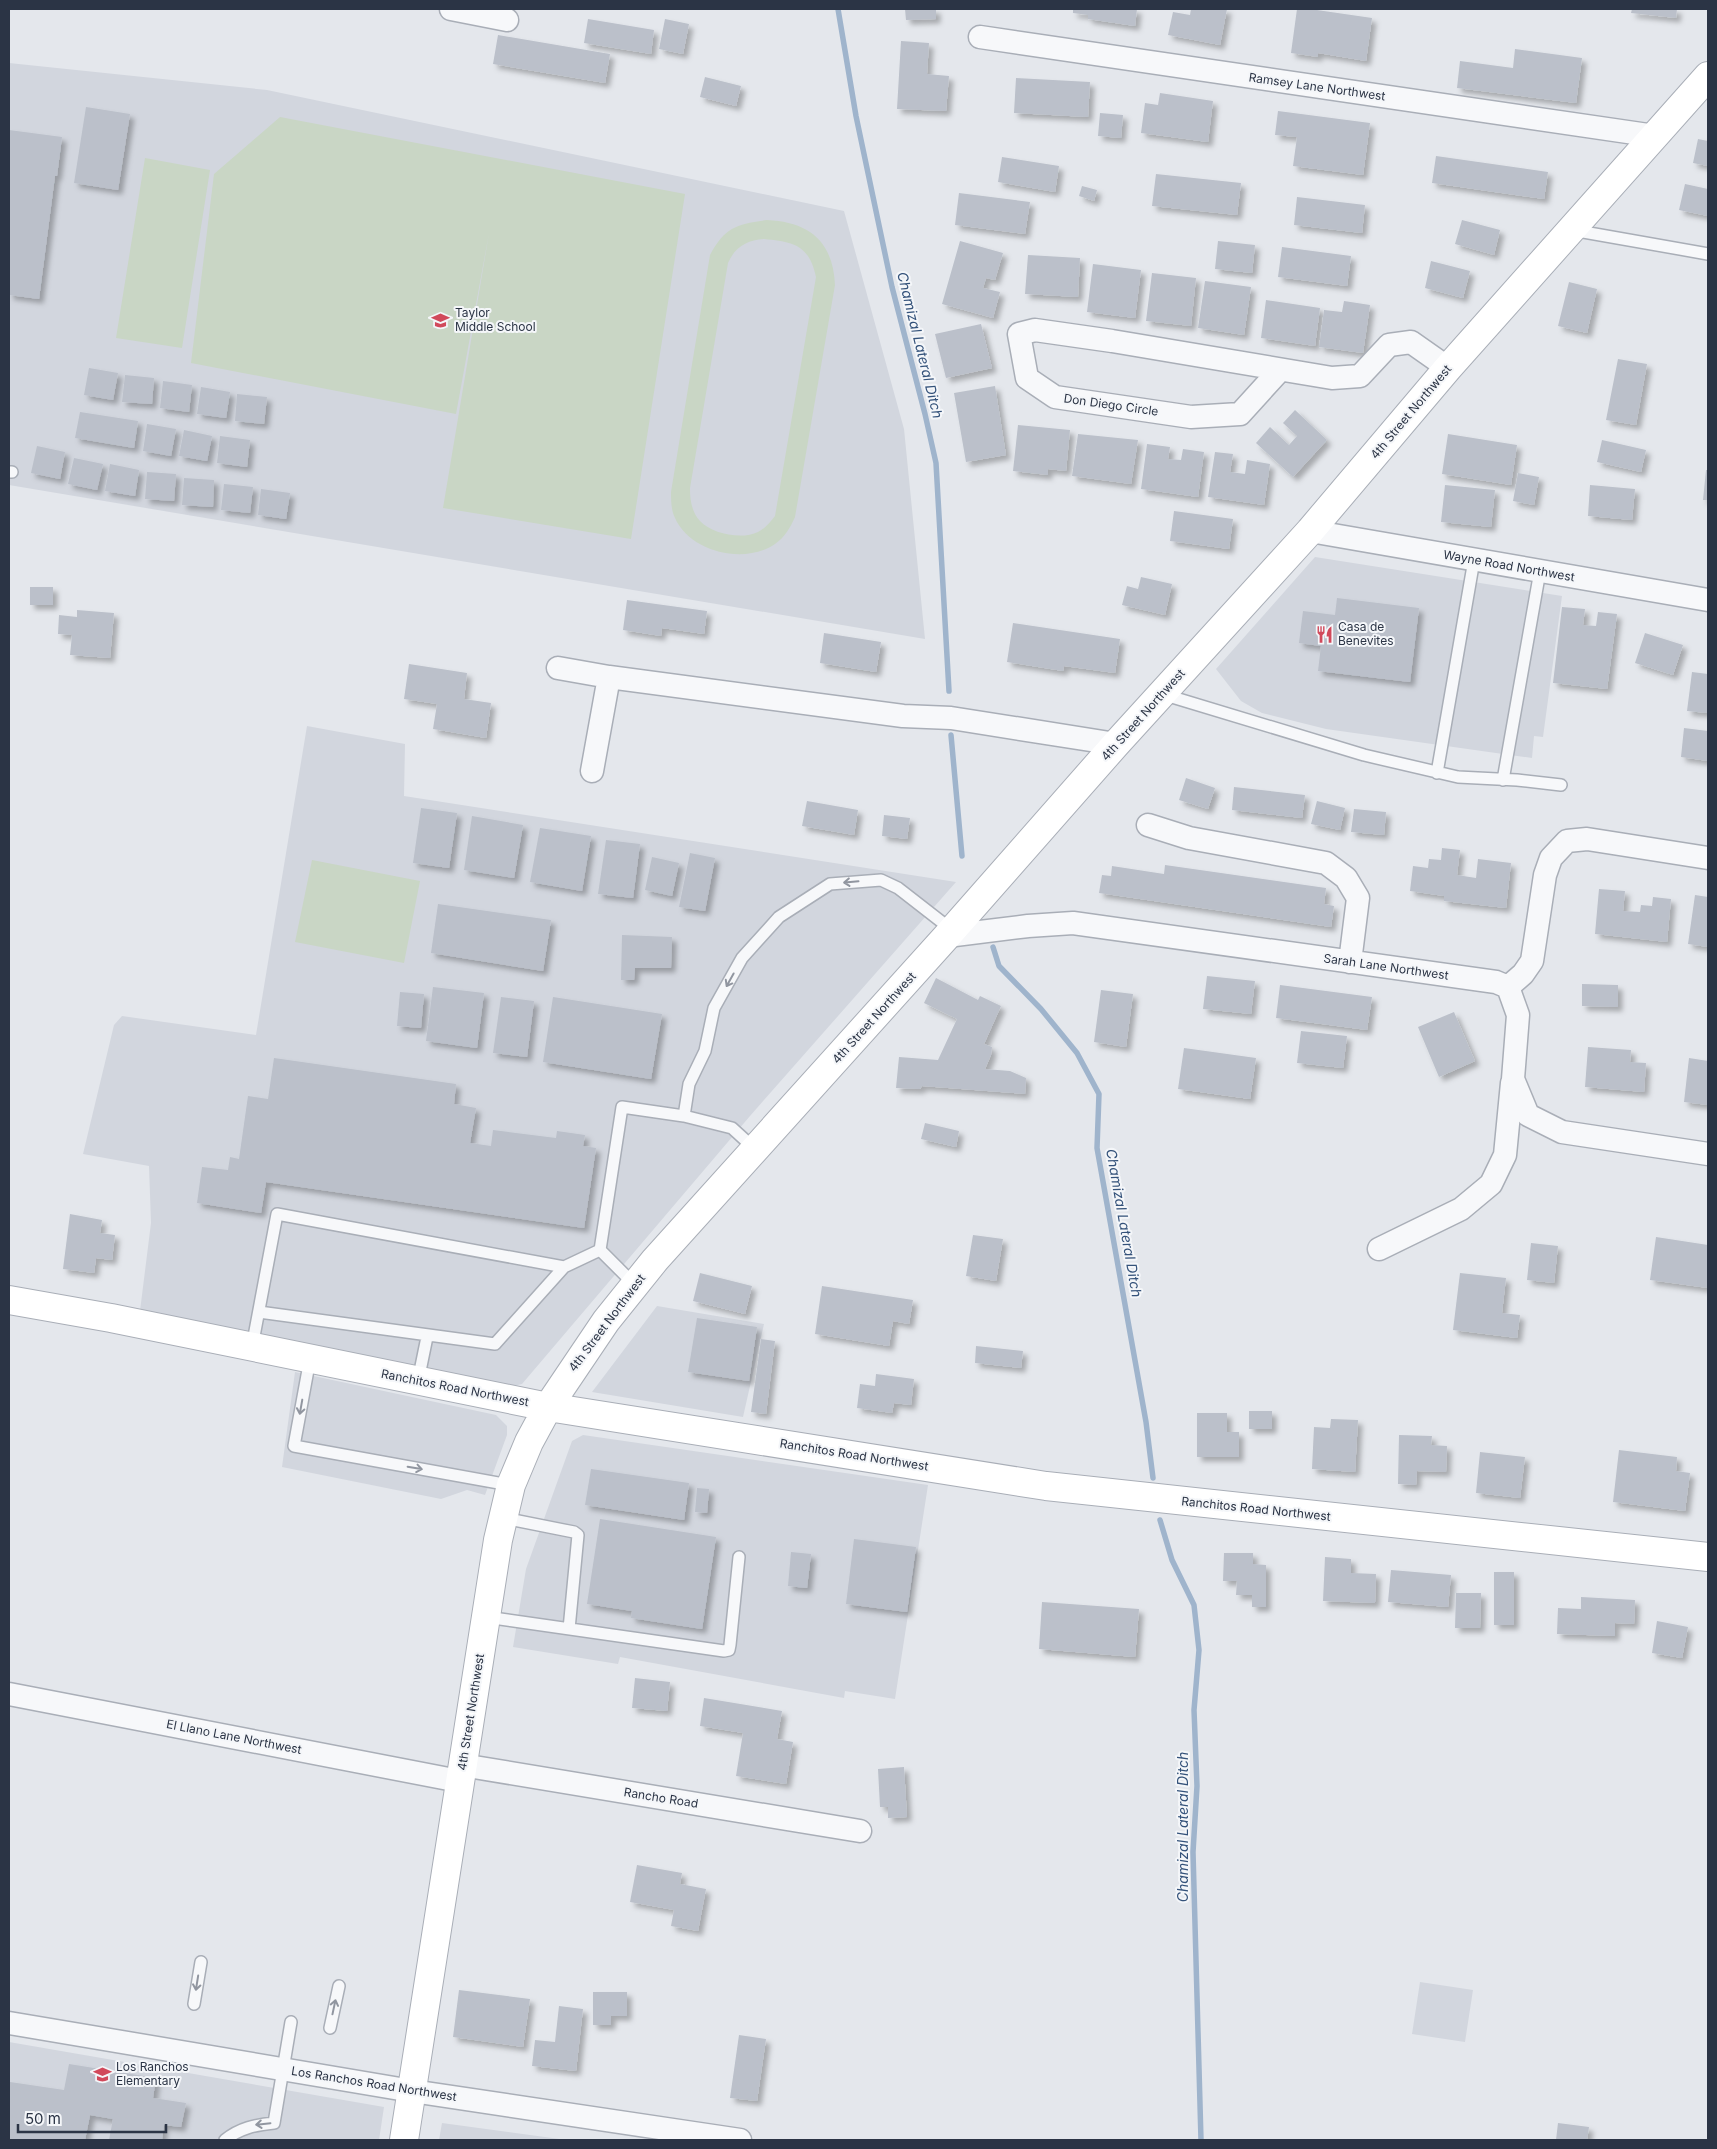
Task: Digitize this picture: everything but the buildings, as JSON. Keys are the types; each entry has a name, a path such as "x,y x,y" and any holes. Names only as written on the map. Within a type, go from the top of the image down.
{"main road":[{"name":"4th Street Northwest","path":"404,2140 486,1617 504,1518 511,1485 529,1442 548,1407 606,1321 635,1285 950,933 1116,744 1310,531 1448,368 1708,76"},
{"name":"Ranchitos Road Northwest","path":"9,1300 548,1407 1083,1490 1640,1549 1708,1558"}],"street":[{"path":"451,9 507,20"},
{"name":"Ramsey Lane Northwest","path":"980,37 1655,136"},
{"name":"Don Diego Circle","path":"1280,370 1240,414 1191,417 1055,397 1027,378 1019,334 1035,330 1215,357 1332,378 1360,376 1389,346 1411,342 1448,368"},
{"name":"Wayne Road Northwest","path":"1310,531 1708,600"},
{"path":"558,668 610,677 903,716 951,718 1116,744"},
{"path":"592,771 610,677"},
{"path":"1148,825 1189,838 1326,863 1346,878 1358,898 1350,962"},
{"path":"1379,1249 1461,1210 1491,1184 1505,1155 1518,1015 1508,987 1523,974 1532,961 1545,875 1551,858 1567,841 1587,839 1708,858"},
{"name":"Sarah Lane Northwest","path":"950,933 1072,922 1496,982 1508,987"},
{"path":"1513,1079 1528,1115 1562,1132 1708,1154"},
{"name":"El Llano Lane Northwest","path":"9,1694 461,1773"},
{"name":"Rancho Road","path":"461,1773 860,1831"},
{"name":"Los Ranchos Road Northwest","path":"9,2023 412,2091 740,2140"}],"lane":[{"path":"1572,230 1708,254"},
{"path":"1437,772 1474,560"},
{"path":"1503,780 1540,571"},
{"path":"1162,694 1364,755 1458,778 1561,785"},
{"path":"684,1116 688,1084 706,1051 714,1008 742,958 779,917 830,884 881,880 898,888 950,933"},
{"path":"600,1250 622,1107 684,1116 732,1128 755,1149"},
{"path":"252,1347 276,1214 564,1267"},
{"path":"258,1312 495,1344 564,1267 600,1250"},
{"path":"600,1250 635,1285"},
{"path":"418,1381 427,1336"},
{"path":"310,1359 294,1446 511,1485"},
{"path":"504,1518 574,1532 578,1535 569,1629"},
{"path":"486,1617 724,1651 729,1650 739,1557"},
{"path":"194,2004 201,1962"},
{"path":"330,2028 339,1986"},
{"path":"225,2140 240,2130 274,2123 291,2022"}],"shaded area":[{"name":"Taylor Middle School","path":"9,63 267,90 844,211 904,429 925,639 9,485"},
{"path":"1315,557 1562,596 1543,737 1534,736 1532,758 1326,729 1262,713 1241,701 1216,669"},
{"path":"307,726 405,744 404,796 956,882 750,1116 522,1384 510,1387 140,1311 151,1223 149,1166 83,1154 114,1025 122,1016 256,1035"},
{"path":"657,1306 764,1324 743,1417 592,1392"},
{"path":"295,1372 496,1415 507,1426 507,1435 485,1495 467,1490 441,1499 282,1467"},
{"path":"583,1435 928,1485 895,1699 845,1691 844,1698 620,1657 618,1664 513,1647 526,1569 572,1441"},
{"path":"1420,1982 1473,1990 1465,2042 1412,2034"},
{"name":"Los Ranchos Elementary","path":"9,2042 384,2107 379,2140 9,2140"},
{"path":"442,2123 567,2140 439,2140"}],"green space":[{"path":"280,117 685,194 631,539 443,508 489,233 456,414 191,363 214,174"},
{"path":"145,158 210,170 182,348 116,338"},
{"path":"767,220 795,225 816,237 824,246 829,257 835,285 795,517 787,532 775,544 748,554 734,554 719,552 705,547 682,530 673,512 671,492 710,255 721,238 733,228","holes":["764,239 784,242 799,247 809,258 816,277 775,516 766,527 758,532 736,535 719,532 705,526 700,521 693,509 690,488 728,263 742,245"]},
{"path":"312,860 420,881 404,963 295,942"}],"waterway":[{"name":"Chamizal Lateral Ditch","path":"838,9 856,116 892,287 936,463 949,691"},
{"name":"Chamizal Lateral Ditch","path":"951,735 962,856"},
{"name":"Chamizal Lateral Ditch","path":"993,947 999,966 1041,1009 1077,1053 1099,1094 1097,1148 1146,1422 1153,1478"},
{"name":"Chamizal Lateral Ditch","path":"1160,1520 1172,1560 1194,1605 1199,1650 1194,1710 1197,1786 1193,1852 1201,2140"}],"place":[{"name":"Taylor Middle School","path":"441,320"},
{"name":"Casa de Benevites","path":"1324,634"},
{"name":"Los Ranchos Elementary","path":"102,2074"}]}
